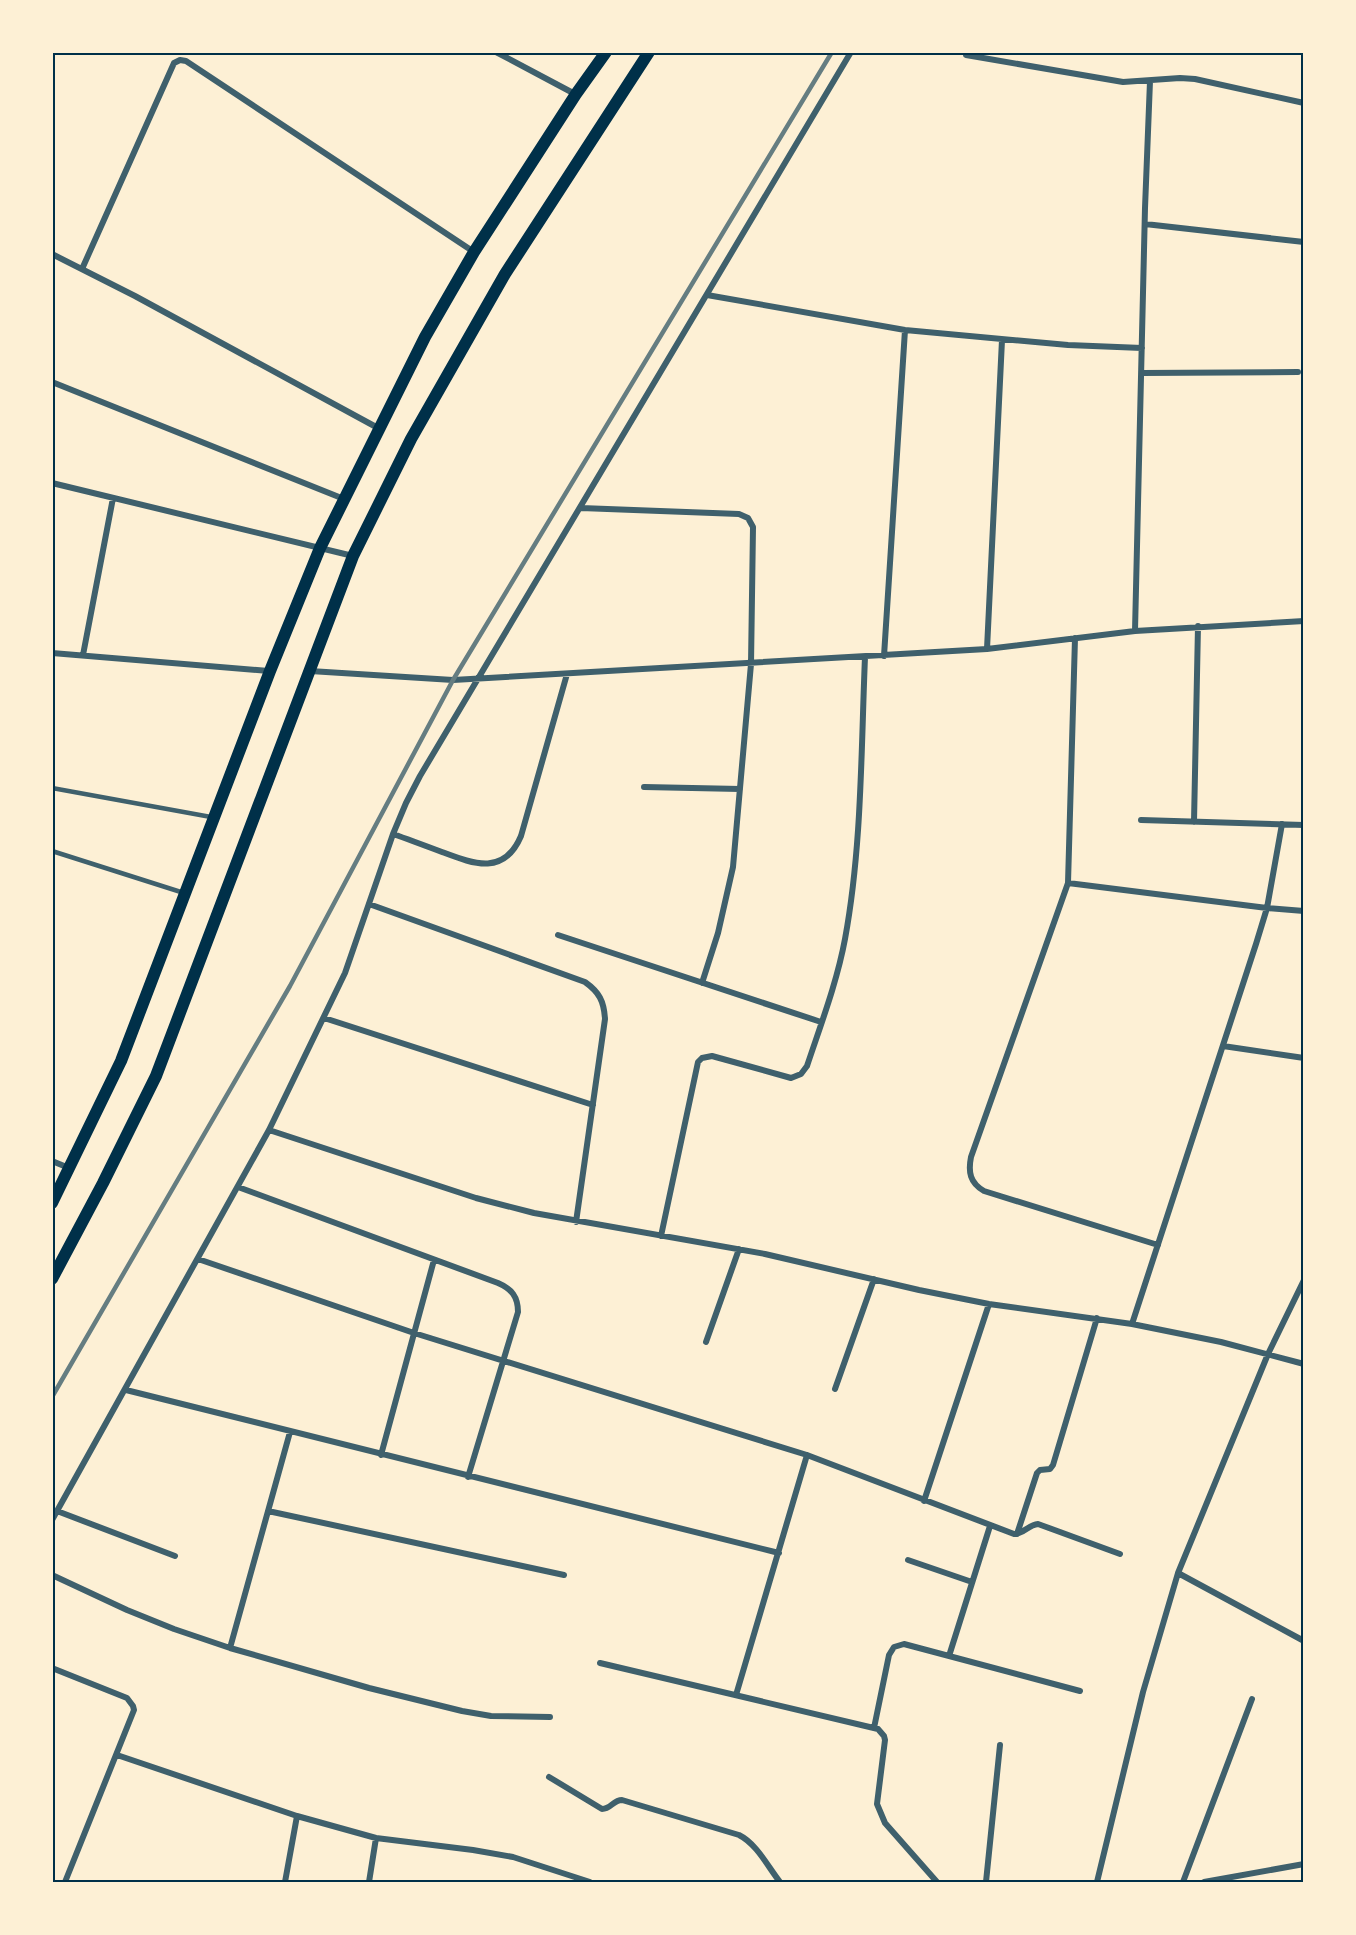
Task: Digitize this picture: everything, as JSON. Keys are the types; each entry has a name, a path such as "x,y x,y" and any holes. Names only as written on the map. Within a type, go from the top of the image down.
{"main road":[{"path":"52,1203 121,1061 270,671 320,548 425,337 474,252 576,94 606,52"},
{"path":"52,1280 156,1076 353,556 411,439 505,274 649,52"}],"street":[{"path":"496,52 576,94"},
{"path":"52,1520 269,1130 345,973 393,834 420,776 851,52"},
{"path":"966,55 1123,82 1195,79 1304,103"},
{"path":"82,269 174,63 180,60 186,61 474,252"},
{"path":"1135,631 1150,81"},
{"path":"1145,224 1304,242"},
{"path":"52,254 135,296 378,428"},
{"path":"707,295 905,330 1002,340 1142,348"},
{"path":"884,656 905,330"},
{"path":"987,649 1002,340"},
{"path":"1142,373 1298,372"},
{"path":"52,382 344,499"},
{"path":"52,483 353,556"},
{"path":"83,655 113,498"},
{"path":"581,508 739,514 748,518 754,532 751,664 733,867 728,895 702,983"},
{"path":"310,671 453,680 987,649 1135,631 1304,621"},
{"path":"1194,822 1198,626"},
{"path":"1075,638 1068,883 971,1157 969,1173 977,1187 984,1191 1158,1245"},
{"path":"52,653 270,671"},
{"path":"661,1236 698,1062 702,1058 712,1056 791,1078 796,1077 807,1066 838,971 851,897 857,826 865,657"},
{"path":"393,834 477,863 488,864 509,855 521,836 567,674"},
{"path":"644,787 740,789"},
{"path":"1141,820 1304,825"},
{"path":"1132,1324 1267,908 1282,824"},
{"path":"1068,883 1304,911"},
{"path":"369,904 585,982 601,998 605,1019 576,1222"},
{"path":"558,935 821,1022"},
{"path":"324,1018 593,1105"},
{"path":"1223,1046 1304,1058"},
{"path":"269,1130 476,1198 534,1213 739,1249 989,1304 1132,1324 1221,1342 1304,1364"},
{"path":"52,1161 70,1168"},
{"path":"238,1187 505,1286 516,1297 518,1312 468,1477"},
{"path":"706,1342 739,1249"},
{"path":"198,1259 414,1334 807,1455 990,1526 1017,1534 1023,1533 1029,1526 1038,1524 1120,1554"},
{"path":"381,1455 434,1260"},
{"path":"835,1389 874,1279"},
{"path":"1097,1882 1143,1692 1178,1573 1268,1354 1304,1280"},
{"path":"924,1502 989,1304"},
{"path":"1017,1534 1037,1473 1040,1470 1050,1469 1053,1465 1097,1318"},
{"path":"126,1390 779,1553"},
{"path":"230,1648 290,1432"},
{"path":"736,1695 807,1455"},
{"path":"57,1511 175,1556"},
{"path":"268,1511 564,1575"},
{"path":"949,1656 990,1526"},
{"path":"908,1560 972,1582"},
{"path":"1178,1573 1304,1641"},
{"path":"52,1575 127,1610 230,1648 369,1688 491,1716 550,1717"},
{"path":"874,1728 889,1655 894,1647 909,1644 1080,1691"},
{"path":"600,1663 874,1728 881,1732 885,1740 877,1804 880,1813 885,1823 937,1882"},
{"path":"52,1668 127,1698 133,1706 133,1715 65,1882"},
{"path":"1183,1882 1252,1700"},
{"path":"986,1882 1000,1745"},
{"path":"117,1755 297,1816 376,1838 513,1857 590,1882"},
{"path":"549,1777 602,1809 610,1807 615,1801 622,1800 739,1835 753,1847 780,1882"},
{"path":"285,1882 297,1816"},
{"path":"369,1882 376,1838"},
{"path":"1204,1882 1304,1864"}],"lane":[{"path":"52,788 214,818"},
{"path":"52,851 185,893"}],"railway":[{"path":"52,1397 290,986 453,680 832,52"}]}
